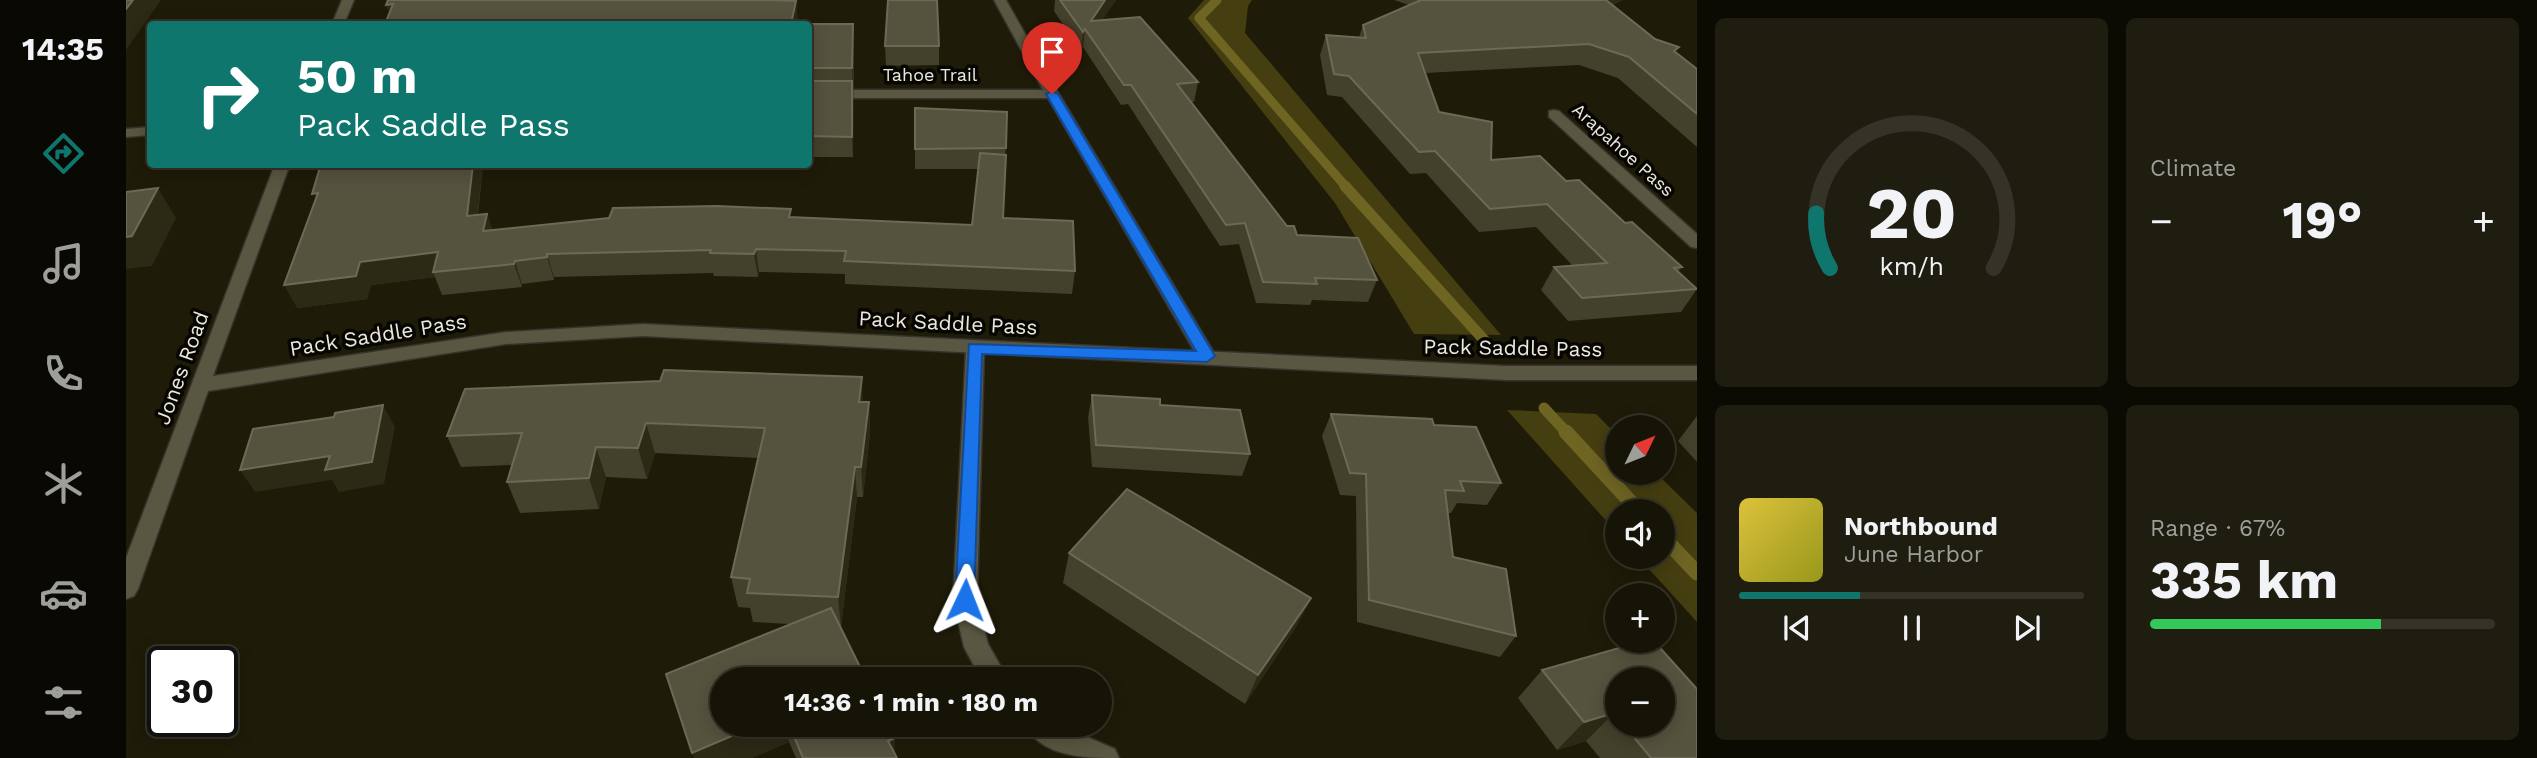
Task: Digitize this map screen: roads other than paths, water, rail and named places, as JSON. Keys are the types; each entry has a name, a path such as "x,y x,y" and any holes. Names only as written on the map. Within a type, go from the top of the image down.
{"street":[{"path":"339,21 348,0"},
{"path":"1000,0 1052,94 1207,356"},
{"name":"Tahoe Trail","path":"812,94 1052,94"},
{"name":"Arapahoe Pass","path":"1554,114 1697,243"},
{"path":"126,133 147,131"},
{"name":"Jones Road","path":"126,589 281,168"},
{"name":"Pack Saddle Pass","path":"200,385 506,338 570,332 643,330 1506,373 1697,373"},
{"path":"975,348 965,600 976,647 988,667"},
{"path":"1055,737 1106,758"}],"waterway":[{"path":"1217,0 1199,18 1347,188"},
{"path":"1345,186 1485,341"},
{"path":"1544,408 1568,434"},
{"path":"1566,432 1628,499"},
{"path":"1675,550 1697,573"}]}
